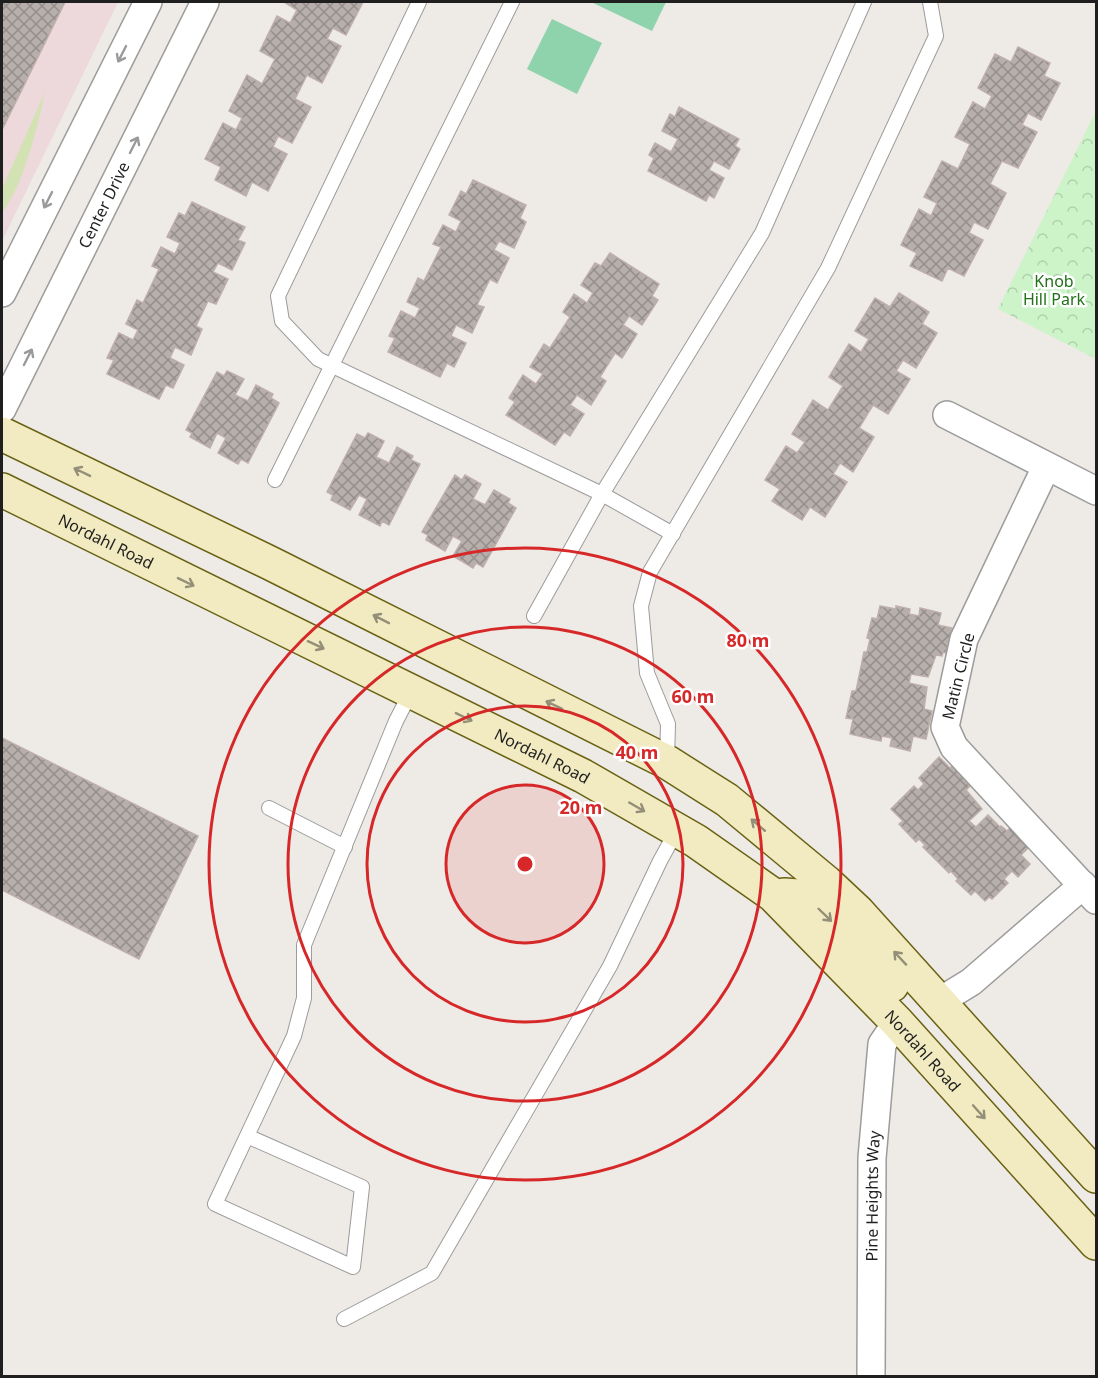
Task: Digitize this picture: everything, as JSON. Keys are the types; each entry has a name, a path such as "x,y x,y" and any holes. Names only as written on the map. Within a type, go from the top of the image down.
{"main road":[{"path":"2,434 270,563 667,762 727,800 826,882 858,912 1090,1168"},
{"name":"Nordahl Road","path":"2,490 583,776 678,830 773,895 897,1022 1096,1243"},
{"path":"411,692 433,645"},
{"path":"773,895 798,896 818,908 901,995 940,1001"},
{"path":"897,1022 950,1040 1043,1152 1090,1168"}],"street":[{"path":"2,293 148,2"},
{"name":"Center Drive","path":"2,409 195,6"},
{"path":"946,415 1096,491"},
{"name":"Matin Circle","path":"940,1001 971,982 1090,893 954,747 945,727 964,639 1046,467"},
{"name":"Pine Heights Way","path":"871,1377 872,1158 882,1044 897,1022"}],"lane":[{"path":"419,2 278,296 282,321 318,359 602,494 673,534"},
{"path":"275,480 512,2"},
{"path":"534,616 602,494 762,233 864,2"},
{"path":"667,762 668,723 647,673 641,606 650,572 828,268 936,36 930,2"},
{"path":"247,1136 362,1187 353,1267 215,1204 294,1036 304,998 304,945 396,721 411,692"},
{"path":"269,808 345,847"},
{"path":"344,1319 432,1273 610,966 660,861 678,830"}],"shaded area":[{"path":"2,2 118,2 2,241"}],"green space":[{"path":"591,2 666,2 652,31"},
{"path":"552,19 602,43 577,94 527,69"},
{"path":"45,92 23,172 10,201 2,212 2,189"},
{"name":"Knob Hill Park","path":"1096,111 1096,359 998,309"}],"building":[{"path":"2,2 65,2 2,130"},
{"path":"284,2 363,2 346,35 333,28 327,39 341,46 322,83 307,75 295,99 311,107 292,143 278,136 273,147 287,154 268,191 252,182 246,196 215,180 221,167 205,159 223,123 236,130 242,118 229,111 247,75 262,84 275,59 260,51 277,16 290,23 297,10"},
{"path":"1018,47 1050,63 1044,76 1060,83 1041,120 1028,113 1022,125 1037,132 1018,168 1002,161 990,184 1006,193 988,229 974,222 969,233 983,240 964,276 948,268 942,281 910,266 917,253 901,245 919,209 931,216 937,203 924,197 942,161 958,169 970,144 955,137 973,102 985,109 992,96 978,88 995,54 1011,62"},
{"path":"679,107 739,139 735,146 740,149 729,169 714,161 709,170 724,178 714,198 709,195 706,201 648,171 654,158 649,155 655,143 671,152 678,139 662,131 670,114 675,117"},
{"path":"473,180 526,205 520,218 526,222 514,248 499,241 494,250 509,258 497,283 490,279 477,305 484,307 472,333 456,325 451,336 466,343 454,367 447,363 440,377 388,352 395,338 389,336 401,311 415,318 420,308 407,302 418,278 424,281 441,247 433,244 443,225 456,232 461,221 449,215 461,191 466,194"},
{"path":"192,202 245,227 238,240 245,243 232,270 218,263 213,272 228,279 216,304 208,301 196,326 202,329 191,355 175,347 170,358 184,365 173,388 166,385 159,399 107,374 114,360 107,358 119,333 133,340 138,330 126,324 137,300 143,303 159,269 152,266 161,247 175,254 180,243 167,237 179,213 185,216"},
{"path":"610,253 659,284 652,296 658,300 642,325 629,316 623,325 637,334 622,358 615,353 600,377 606,381 591,405 577,395 570,405 584,414 570,436 564,432 555,445 506,415 515,402 509,398 523,375 536,384 543,374 530,367 544,344 550,348 570,317 563,312 574,294 587,303 593,293 581,285 595,263 601,266"},
{"path":"899,293 929,312 922,324 937,333 916,368 903,360 896,371 910,379 888,414 873,405 859,428 874,437 853,472 840,463 833,474 847,482 825,517 810,507 802,520 772,501 780,489 765,480 786,446 797,453 805,442 792,434 813,400 828,410 843,386 829,377 849,344 861,352 869,339 855,331 875,298 890,307"},
{"path":"227,371 244,379 235,395 248,401 256,385 273,394 271,398 279,403 248,463 241,459 238,464 218,453 226,438 217,433 210,448 190,437 192,433 186,430 217,372 224,376"},
{"path":"368,433 384,441 376,457 389,463 397,447 413,456 411,460 420,464 389,525 382,521 380,526 359,515 367,499 359,495 350,510 331,500 333,495 327,492 357,434 365,438"},
{"path":"455,475 462,480 465,475 481,484 473,499 485,505 494,490 510,499 508,503 516,508 483,567 476,563 473,568 453,556 462,541 453,536 445,551 426,540 428,535 422,532"},
{"path":"880,606 910,609 909,614 919,616 920,608 941,613 938,625 952,628 946,653 943,652 942,656 936,655 928,677 911,674 909,683 927,687 924,709 932,711 926,739 913,736 910,751 890,746 892,738 882,736 881,741 850,734 853,719 846,718 852,691 856,691 864,652 867,652 870,639 867,638 872,618 877,619"},
{"path":"2,738 198,836 139,959 2,890"},
{"path":"939,757 950,768 953,765 969,781 967,783 970,786 966,790 982,809 969,821 976,827 988,815 1007,831 1011,827 1031,845 1021,855 1030,864 1018,877 1012,871 1004,879 1008,883 992,899 989,897 985,901 975,891 971,895 956,881 958,879 951,871 949,873 923,847 925,845 919,839 916,842 899,824 903,821 891,809 914,786 918,790 924,784 919,778"}]}
